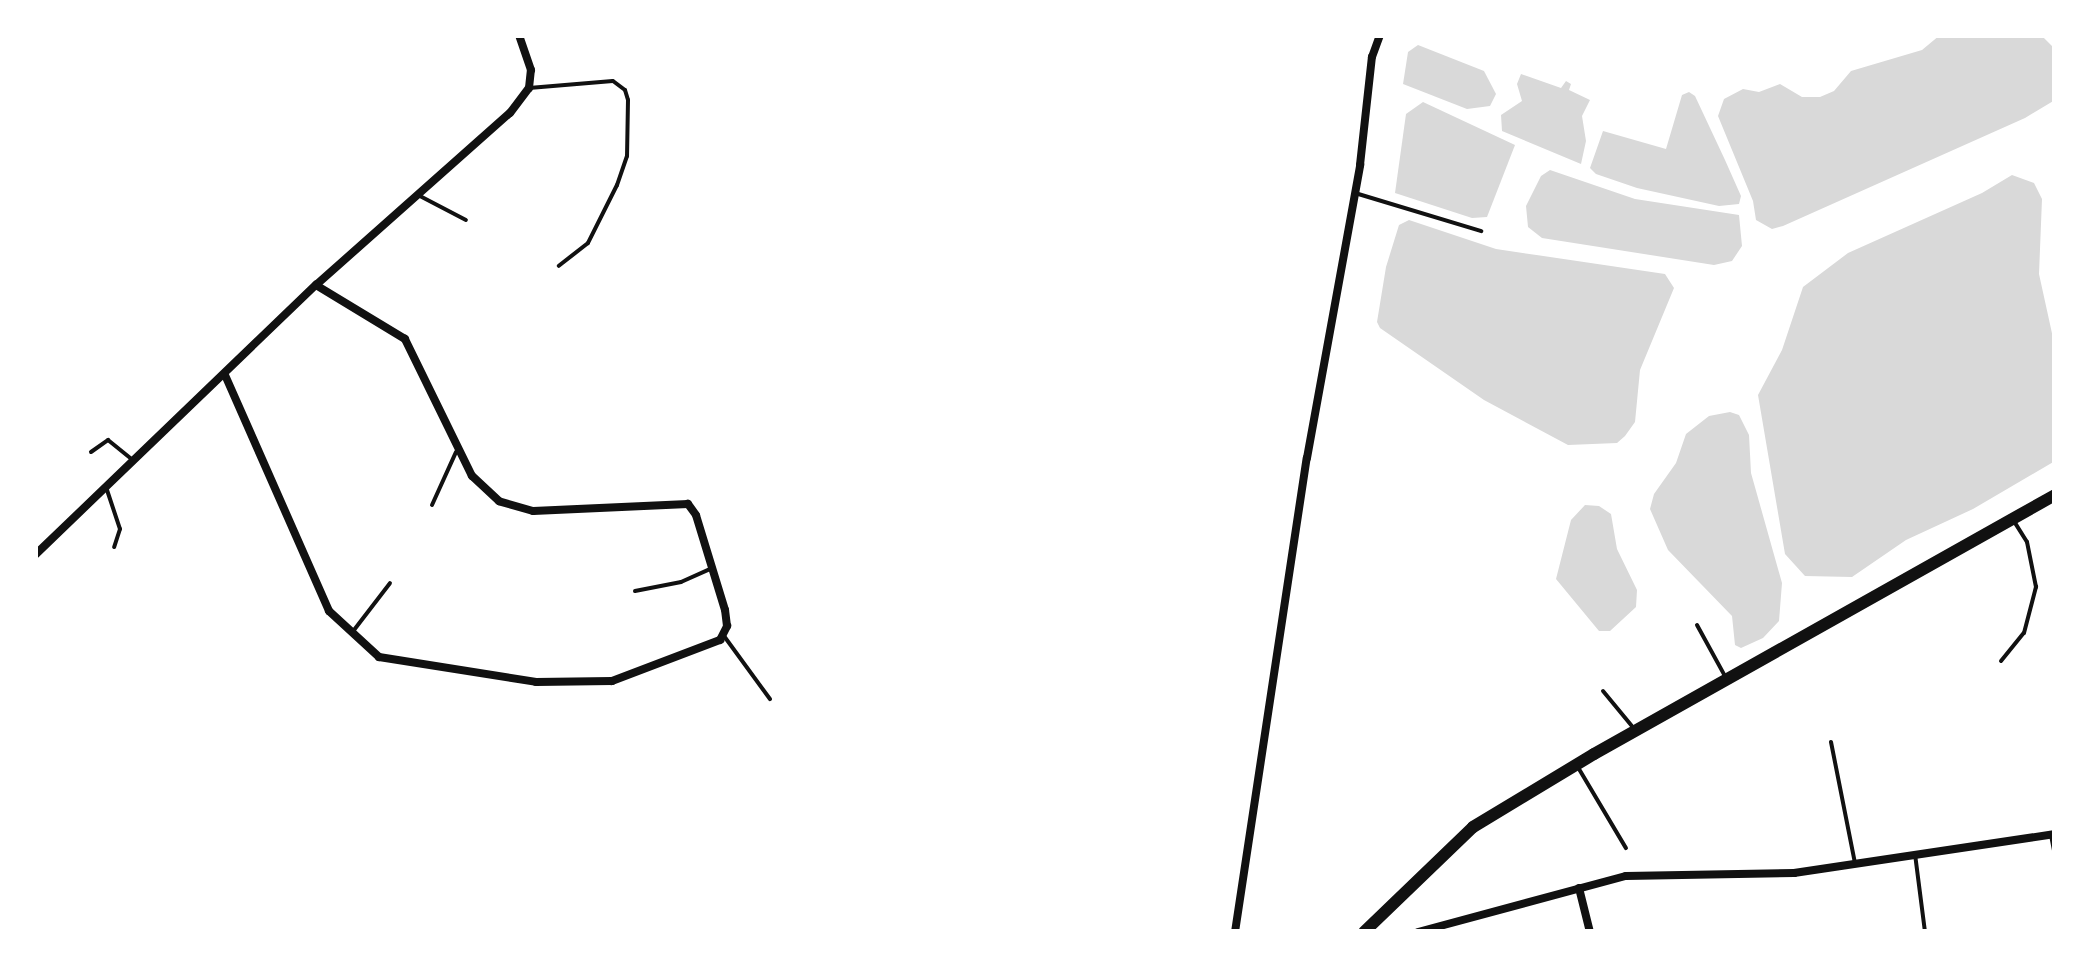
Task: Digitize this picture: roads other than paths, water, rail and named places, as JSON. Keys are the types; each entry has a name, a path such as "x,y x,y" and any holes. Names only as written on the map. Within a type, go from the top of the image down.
{"highway":[{"path":"1364,932 1473,828 1635,731 2055,495"}],"street":[{"path":"35,555 316,285 510,113 528,88 531,70 519,35"},
{"path":"1235,932 1323,368 1355,192 1372,56 1380,35"},
{"path":"226,375 329,611 379,656 400,664 536,682 612,681 714,646 724,636 725,610 696,515 688,504 560,511 512,508 486,492 458,448 405,339 316,285"},
{"path":"1418,932 1626,876 1794,873 2053,834"},
{"path":"1578,888 1590,932"}],"lane":[{"path":"528,88 613,81 624,90 628,100 627,156 617,185 588,244 560,266"},
{"path":"1355,192 1481,231"},
{"path":"418,195 466,220"},
{"path":"91,452 111,440 134,462"},
{"path":"432,506 458,448"},
{"path":"106,488 119,518 114,546"},
{"path":"2001,661 2024,633 2036,587 2027,542 2012,519"},
{"path":"635,591 681,582 712,568"},
{"path":"351,634 390,584"},
{"path":"1697,625 1727,680"},
{"path":"724,636 770,699"},
{"path":"1603,691 1635,731"},
{"path":"1831,742 1855,863"},
{"path":"1577,765 1626,848"},
{"path":"2053,834 2055,854"},
{"path":"1915,854 1925,932"}]}
